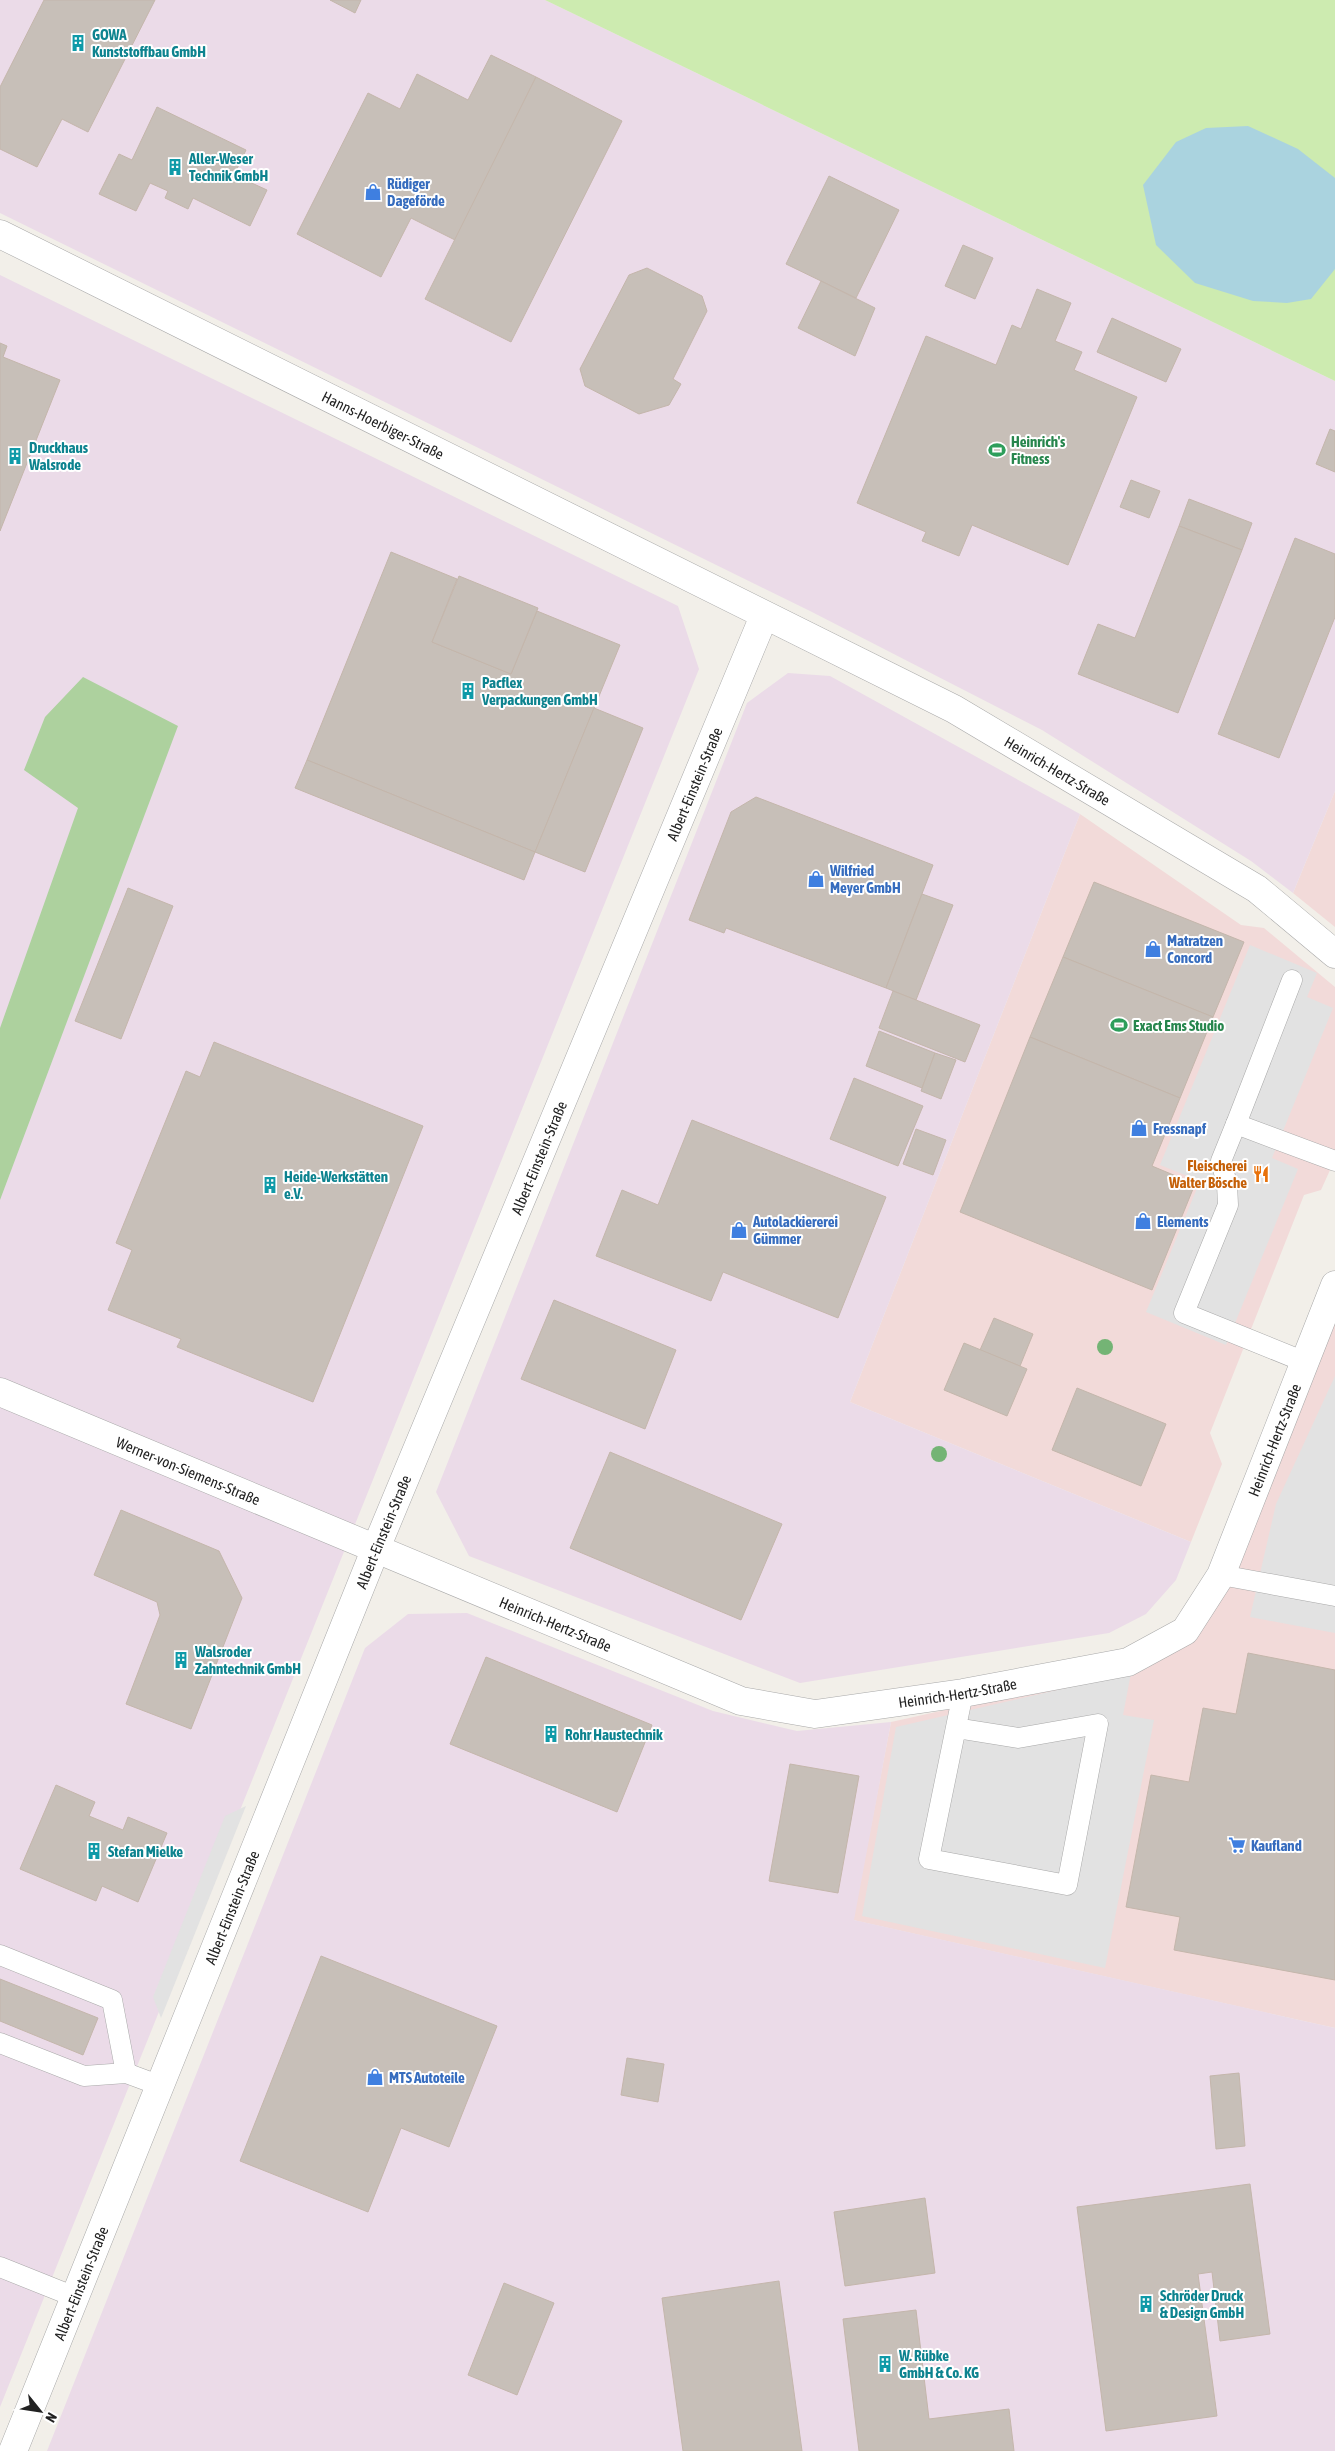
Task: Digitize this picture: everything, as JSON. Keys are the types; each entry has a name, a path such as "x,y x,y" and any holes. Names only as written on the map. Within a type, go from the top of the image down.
{"street":[{"name":"Hanns-Hoerbiger-Straße","path":"0,234 764,616"},
{"name":"Heinrich-Hertz-Straße","path":"764,616 962,714 1257,889 1335,954"},
{"name":"Albert-Einstein-Straße","path":"14,2451 376,1548 764,616"},
{"name":"Heinrich-Hertz-Straße","path":"376,1548 741,1702 815,1714 963,1693 1128,1662 1186,1631 1221,1575 1335,1285"},
{"name":"Werner-von-Siemens-Straße","path":"0,1392 376,1548"}],"lane":[{"path":"1292,980 1221,1161 1228,1205 1184,1313 1305,1362"},
{"path":"1236,1124 1335,1162"},
{"path":"1221,1575 1335,1596"},
{"path":"956,1728 1018,1738 1098,1724 1067,1885 929,1860 963,1693"},
{"path":"0,1955 112,2000 126,2073"},
{"path":"0,2043 84,2076 126,2073 160,2086"},
{"path":"0,2267 76,2297"}],"shaded area":[{"path":"0,0 545,0 1335,381 1335,791 1293,893 1251,861 1042,730 810,611 0,213"},
{"path":"0,275 678,606 699,669 0,2407"},
{"path":"788,673 830,676 1080,814 850,1402 1191,1542 1176,1580 1146,1614 1109,1633 800,1683 469,1556 436,1492 747,703"},
{"path":"1335,791 1335,927 1293,893"},
{"path":"1080,814 1241,925 1264,928 1335,987 1335,1159 1321,1190 1304,1195 1210,1433 1222,1464 1191,1542 850,1402"},
{"path":"1250,945 1317,973 1307,997 1333,1008 1272,1158 1298,1169 1226,1345 1146,1312 1200,1181 1160,1165"},
{"path":"1335,1309 1335,2028 853,1920 891,1722 1125,1670 1186,1642"},
{"path":"1335,1376 1335,1633 1250,1617 1276,1504"},
{"path":"467,1613 713,1711 797,1731 891,1722 854,1920 1335,2028 1335,2451 47,2451 365,1648 408,1614"},
{"path":"1131,1673 1123,1715 1154,1720 1105,1968 862,1916 896,1727"},
{"path":"246,1806 161,2018 153,1997 225,1816"}],"green space":[{"path":"545,0 1335,0 1335,381"},
{"path":"83,677 178,726 0,1200 0,1028 78,808 24,770 45,717"}],"water":[{"path":"1248,126 1298,149 1335,178 1335,269 1311,299 1287,303 1253,301 1195,283 1156,245 1143,185 1176,142 1206,128"}],"building":[{"name":"GOWA Kunststoffbau GmbH","path":"44,0 155,0 88,132 62,119 37,167 0,149 0,87"},
{"path":"330,0 361,0 355,13"},
{"path":"491,55 536,77 455,240 411,218 381,277 297,234 368,93 400,109 417,74 468,100"},
{"path":"536,77 622,121 511,342 425,299"},
{"name":"Aller-Weser Technik GmbH","path":"157,107 246,150 234,175 267,190 250,226 193,198 188,209 165,198 168,191 150,183 136,211 99,194 119,154 132,160"},
{"path":"829,176 899,210 856,298 786,264"},
{"path":"963,245 993,258 975,299 945,286"},
{"path":"647,268 702,296 707,311 673,379 681,384 669,405 639,414 585,386 580,369 629,275"},
{"path":"821,281 875,308 855,356 798,328"},
{"name":"Heinrich's Fitness","path":"1037,289 1071,303 1055,341 1082,352 1074,370 1137,397 1068,565 972,525 959,556 922,541 926,532 857,503 926,336 996,365 1012,325 1021,329"},
{"path":"1112,318 1181,349 1166,382 1097,352"},
{"name":"Druckhaus Walsrode","path":"0,343 7,346 3,357 60,380 0,531"},
{"path":"1330,429 1335,431 1335,472 1316,464"},
{"path":"1131,480 1160,491 1149,518 1120,507"},
{"path":"1189,499 1252,523 1242,550 1179,526"},
{"path":"1179,526 1242,550 1178,713 1078,674 1098,624 1135,638"},
{"path":"1295,538 1335,554 1335,617 1279,758 1218,734"},
{"name":"Pacflex Verpackungen GmbH","path":"391,552 457,579 432,642 511,674 537,611 620,645 535,852 307,760"},
{"path":"459,576 538,608 511,674 432,642"},
{"path":"594,708 643,728 585,872 535,852"},
{"path":"307,760 535,852 524,880 295,788"},
{"name":"Wilfried Meyer GmbH","path":"756,797 933,865 886,988 726,928 724,933 689,920 731,812"},
{"name":"Matratzen Concord","path":"1094,882 1244,942 1213,1017 1063,957"},
{"path":"128,888 173,906 121,1039 75,1021"},
{"path":"922,894 953,905 916,1000 886,988"},
{"path":"1063,957 1213,1017 1180,1098 1030,1037"},
{"path":"893,991 980,1025 965,1062 879,1028"},
{"path":"879,1031 935,1053 922,1088 866,1066"},
{"path":"1030,1037 1180,1098 1152,1166 1195,1184 1152,1290 960,1212"},
{"name":"Heide-Werkstätten e.V.","path":"214,1042 423,1126 313,1402 177,1347 181,1339 108,1310 132,1250 116,1243 186,1071 200,1077"},
{"path":"935,1053 956,1060 941,1099 921,1091"},
{"path":"854,1078 923,1106 898,1166 830,1139"},
{"name":"Autolackiererei Gümmer","path":"692,1120 886,1197 838,1318 723,1272 711,1301 596,1256 622,1190 658,1205"},
{"path":"916,1129 946,1140 933,1175 903,1164"},
{"path":"554,1300 676,1350 645,1429 521,1379"},
{"path":"994,1318 1033,1334 1020,1366 980,1350"},
{"path":"964,1343 1027,1369 1007,1416 944,1390"},
{"path":"1077,1388 1166,1424 1141,1486 1052,1450"},
{"path":"610,1452 782,1524 741,1620 570,1548"},
{"name":"Walsroder Zahntechnik GmbH","path":"121,1510 219,1551 242,1598 191,1729 126,1704 160,1615 157,1602 94,1575"},
{"name":"Kaufland","path":"1248,1653 1335,1670 1335,1980 1174,1950 1180,1917 1126,1907 1151,1775 1189,1782 1203,1708 1236,1714"},
{"name":"Rohr Haustechnik","path":"486,1657 652,1725 617,1812 450,1744"},
{"path":"790,1764 859,1776 838,1893 769,1881"},
{"name":"Stefan Mielke","path":"56,1785 95,1802 89,1816 123,1830 128,1817 167,1833 138,1902 102,1886 96,1901 20,1869"},
{"name":"MTS Autoteile","path":"321,1956 497,2026 449,2147 401,2128 368,2212 240,2161"},
{"path":"0,1979 98,2018 83,2055 0,2021"},
{"path":"627,2058 664,2064 658,2102 621,2095"},
{"path":"1239,2073 1245,2146 1216,2149 1210,2076"},
{"name":"Schröder Druck & Design GmbH","path":"1250,2184 1270,2334 1220,2341 1212,2272 1198,2274 1217,2416 1106,2431 1077,2207"},
{"path":"925,2198 935,2273 845,2286 834,2212"},
{"path":"779,2281 802,2451 683,2451 662,2298"},
{"path":"504,2283 554,2303 517,2395 468,2375"},
{"name":"W. Rübke GmbH & Co. KG","path":"916,2310 929,2419 1009,2409 1014,2451 859,2451 843,2319"}],"place":[{"name":"GOWA Kunststoffbau GmbH","path":"78,43"},
{"name":"Aller-Weser Technik GmbH","path":"175,167"},
{"name":"Rüdiger Dageförde","path":"373,192"},
{"name":"Heinrich's Fitness","path":"997,450"},
{"name":"Druckhaus Walsrode","path":"15,456"},
{"name":"Pacflex Verpackungen GmbH","path":"468,691"},
{"name":"Wilfried Meyer GmbH","path":"816,879"},
{"name":"Matratzen Concord","path":"1153,949"},
{"name":"Exact Ems Studio","path":"1119,1025"},
{"name":"Fressnapf","path":"1139,1128"},
{"name":"Fleischerei Walter Bösche","path":"1261,1174"},
{"name":"Heide-Werkstätten e.V.","path":"270,1185"},
{"name":"Elements","path":"1143,1221"},
{"name":"Autolackiererei Gümmer","path":"739,1230"},
{"name":"Walsroder Zahntechnik GmbH","path":"181,1660"},
{"name":"Rohr Haustechnik","path":"551,1734"},
{"name":"Kaufland","path":"1237,1845"},
{"name":"Stefan Mielke","path":"94,1851"},
{"name":"MTS Autoteile","path":"375,2077"},
{"name":"Schröder Druck & Design GmbH","path":"1146,2304"},
{"name":"W. Rübke GmbH & Co. KG","path":"885,2364"}]}
